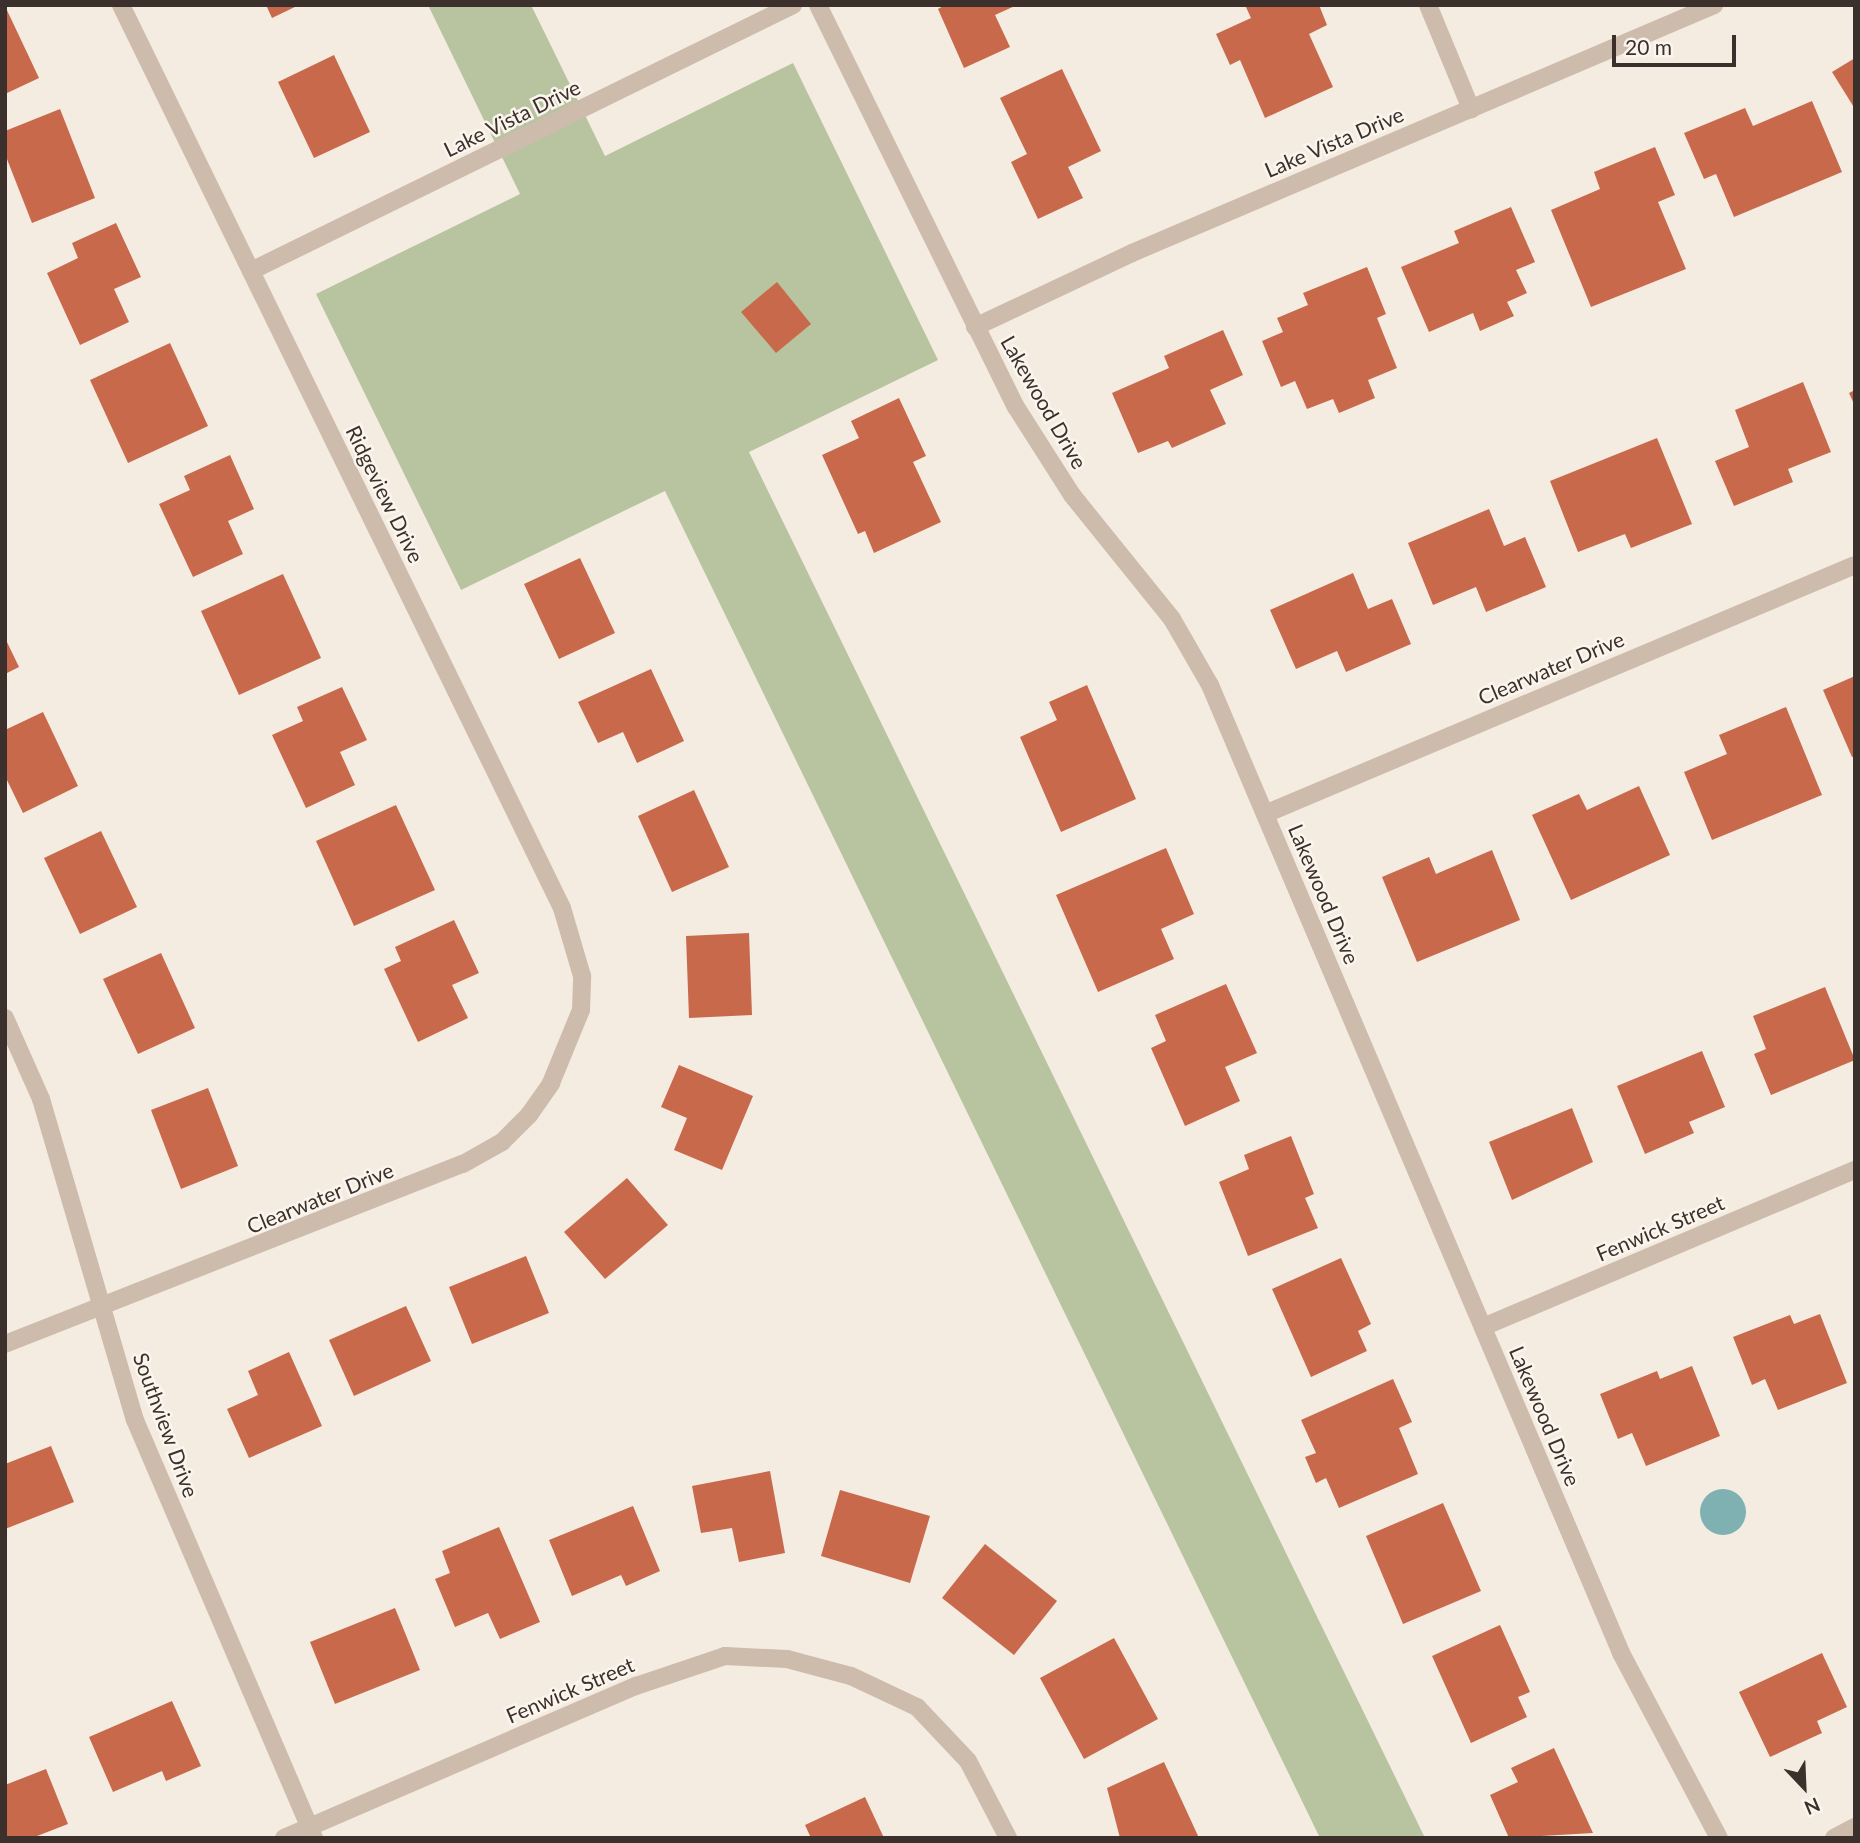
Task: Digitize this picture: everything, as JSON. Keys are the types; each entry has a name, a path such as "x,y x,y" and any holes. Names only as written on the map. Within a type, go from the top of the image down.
{"street":[{"name":"Ridgeview Drive","path":"121,5 562,908 580,964 581,1010"},
{"name":"Lake Vista Drive","path":"251,271 793,5"},
{"name":"Lakewood Drive","path":"818,5 975,327 1072,495 1193,651 1265,814 1621,1653 1719,1838"},
{"path":"1428,5 1471,109"},
{"name":"Lake Vista Drive","path":"975,327 1714,5"},
{"name":"Clearwater Drive","path":"1265,814 1855,565"},
{"name":"Clearwater Drive","path":"5,1344 102,1309 463,1164 502,1142 551,1083 581,1010"},
{"name":"Southview Drive","path":"5,1018 41,1099 102,1309 156,1474 311,1832"},
{"name":"Fenwick Street","path":"1483,1327 1855,1170"},
{"name":"Fenwick Street","path":"284,1838 311,1832 636,1686 725,1656 787,1659 884,1690 918,1707 952,1741 1008,1838"},
{"path":"1834,1838 1855,1827"}],"green space":[{"path":"428,5 531,5 605,156 793,63 938,360 749,452 1425,1838 1320,1838 665,491 461,590 316,294 520,194"}],"water":[{"path":"1723,1489 1739,1496 1746,1512 1739,1528 1723,1535 1707,1528 1700,1512 1707,1496"}],"building":[{"path":"266,5 299,5 272,18"},
{"path":"945,5 1017,5 995,15 1010,47 964,68 938,9"},
{"path":"1245,5 1319,5 1327,25 1309,34 1333,87 1265,118 1240,60 1230,65 1216,34 1251,18"},
{"path":"5,6 39,78 5,94"},
{"path":"334,55 370,132 314,158 278,82"},
{"path":"1855,58 1855,109 1832,72"},
{"path":"1062,69 1101,151 1068,167 1083,198 1038,219 1011,162 1027,154 1000,98"},
{"path":"1812,101 1842,172 1734,217 1716,174 1704,179 1684,133 1745,108 1753,126"},
{"path":"60,109 95,198 32,223 5,154 5,131"},
{"path":"1655,147 1675,195 1658,202 1686,269 1591,307 1551,210 1600,189 1594,172"},
{"path":"1511,207 1535,262 1516,270 1527,293 1507,302 1514,316 1480,331 1473,313 1429,332 1401,267 1459,243 1454,231"},
{"path":"116,223 141,277 114,289 129,322 80,345 47,273 78,258 72,243"},
{"path":"1367,267 1386,314 1377,318 1397,368 1368,380 1375,398 1339,413 1333,399 1307,409 1295,381 1281,387 1262,341 1283,332 1277,318 1308,305 1303,293"},
{"path":"777,282 811,324 776,353 741,312"},
{"path":"1223,330 1243,375 1210,390 1226,424 1172,448 1168,441 1138,453 1112,393 1169,368 1164,356"},
{"path":"170,343 208,426 128,463 90,380"},
{"path":"1803,382 1831,452 1788,469 1793,482 1734,506 1715,461 1749,447 1735,410"},
{"path":"1855,390 1855,406 1849,393"},
{"path":"899,398 926,456 913,462 941,522 874,553 865,531 858,534 822,455 859,438 851,421"},
{"path":"1657,438 1692,524 1631,548 1625,534 1578,552 1550,481"},
{"path":"230,455 254,509 228,521 243,554 193,577 159,504 190,490 184,476"},
{"path":"1489,509 1504,546 1525,537 1546,587 1486,612 1476,587 1433,605 1408,543"},
{"path":"580,558 615,633 559,659 524,584"},
{"path":"1353,573 1368,609 1392,599 1411,644 1346,672 1337,651 1296,669 1270,610"},
{"path":"283,574 321,658 239,695 201,611"},
{"path":"5,638 19,667 5,674"},
{"path":"651,669 684,741 637,763 623,732 598,743 578,702"},
{"path":"1855,676 1855,756 1852,757 1823,690"},
{"path":"1087,685 1136,799 1061,832 1020,737 1057,720 1049,702"},
{"path":"342,687 367,740 340,752 355,785 306,808 272,735 303,721 297,707"},
{"path":"1786,707 1822,795 1712,840 1684,772 1727,754 1719,735"},
{"path":"43,712 78,786 23,813 5,776 5,730"},
{"path":"1639,786 1670,855 1571,900 1532,815 1579,794 1587,810"},
{"path":"694,790 729,867 672,892 638,816"},
{"path":"396,805 435,890 354,926 316,841"},
{"path":"101,831 137,907 80,934 44,858"},
{"path":"1166,848 1194,914 1161,929 1174,959 1098,992 1056,895"},
{"path":"1492,850 1520,920 1417,962 1382,877 1429,857 1436,874"},
{"path":"454,920 479,973 452,985 468,1018 418,1042 384,969 401,961 395,947"},
{"path":"749,933 752,1015 689,1018 686,936"},
{"path":"161,953 195,1028 138,1054 103,979"},
{"path":"1226,984 1257,1053 1225,1067 1240,1101 1185,1126 1151,1048 1166,1041 1155,1015"},
{"path":"1825,987 1855,1060 1771,1095 1754,1054 1766,1049 1753,1016"},
{"path":"1702,1051 1725,1107 1689,1122 1694,1133 1645,1154 1617,1086"},
{"path":"679,1065 753,1096 722,1170 674,1150 687,1118 661,1107"},
{"path":"208,1088 238,1166 181,1189 151,1110"},
{"path":"1572,1108 1593,1162 1512,1200 1489,1142"},
{"path":"1291,1136 1314,1194 1305,1198 1318,1228 1248,1256 1219,1182 1249,1169 1244,1155"},
{"path":"627,1178 668,1225 605,1279 564,1232"},
{"path":"526,1256 549,1313 472,1344 449,1287"},
{"path":"1341,1258 1371,1324 1358,1331 1367,1351 1311,1377 1272,1289"},
{"path":"406,1306 431,1361 354,1396 329,1340"},
{"path":"1820,1314 1847,1383 1778,1410 1765,1379 1752,1385 1733,1337 1790,1315 1794,1324"},
{"path":"289,1352 322,1426 249,1458 227,1409 258,1395 248,1371"},
{"path":"1692,1366 1720,1436 1646,1466 1632,1433 1618,1439 1600,1394 1657,1371 1660,1379"},
{"path":"1393,1379 1412,1422 1399,1428 1418,1474 1339,1508 1326,1478 1316,1483 1305,1457 1316,1453 1301,1420"},
{"path":"51,1446 74,1502 5,1529 5,1464"},
{"path":"770,1471 785,1553 739,1562 732,1528 701,1533 692,1486"},
{"path":"840,1490 930,1516 910,1583 821,1556"},
{"path":"1443,1503 1481,1591 1403,1624 1366,1536"},
{"path":"633,1506 660,1571 626,1586 621,1575 572,1596 549,1540"},
{"path":"499,1527 540,1622 500,1639 488,1613 455,1627 435,1579 450,1573 442,1551"},
{"path":"985,1544 1057,1601 1014,1655 942,1598"},
{"path":"395,1608 420,1670 335,1704 310,1642"},
{"path":"1500,1625 1530,1692 1518,1697 1527,1717 1471,1743 1432,1656"},
{"path":"1114,1638 1158,1719 1084,1759 1040,1678"},
{"path":"1822,1653 1847,1707 1817,1721 1822,1733 1770,1757 1739,1692"},
{"path":"172,1701 201,1766 166,1781 162,1771 113,1792 89,1737"},
{"path":"1554,1748 1593,1833 1509,1838 1490,1795 1518,1782 1511,1768"},
{"path":"1164,1762 1199,1838 1120,1838 1107,1788"},
{"path":"46,1769 68,1824 32,1838 5,1838 5,1785"},
{"path":"865,1797 884,1838 811,1838 805,1825"}]}
